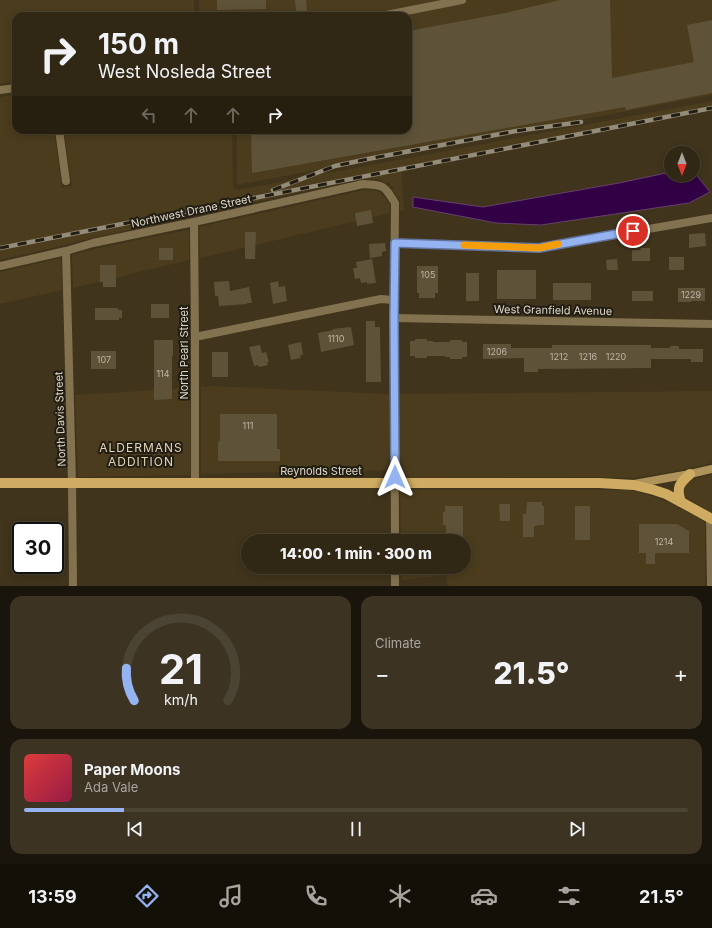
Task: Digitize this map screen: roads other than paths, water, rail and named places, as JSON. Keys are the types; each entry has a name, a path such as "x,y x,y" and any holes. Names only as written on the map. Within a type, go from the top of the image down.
{"main road":[{"name":"Reynolds Street","path":"0,483 634,484 712,469"},
{"path":"681,502 678,494 679,488 681,482 690,474"},
{"path":"634,484 666,494 711,519"}],"street":[{"path":"401,12 462,0"},
{"path":"0,90 12,88"},
{"path":"60,134 66,181"},
{"name":"Northwest Drane Street","path":"0,266 66,251 93,243 363,184 379,185 387,190 395,203 395,243"},
{"path":"395,534 395,243 539,248 712,218"},
{"name":"North Pearl Street","path":"194,222 195,483"},
{"name":"North Davis Street","path":"66,251 73,586"},
{"path":"195,336 381,299 394,300"},
{"name":"West Granfield Avenue","path":"394,318 712,324"},
{"path":"711,519 711,586"},
{"path":"395,574 395,586"}],"railway":[{"path":"0,248 712,108"},
{"path":"273,190 335,166 516,131 581,122"}],"district":[{"name":"ALDERMANS ADDITION","path":"141,455"}]}
